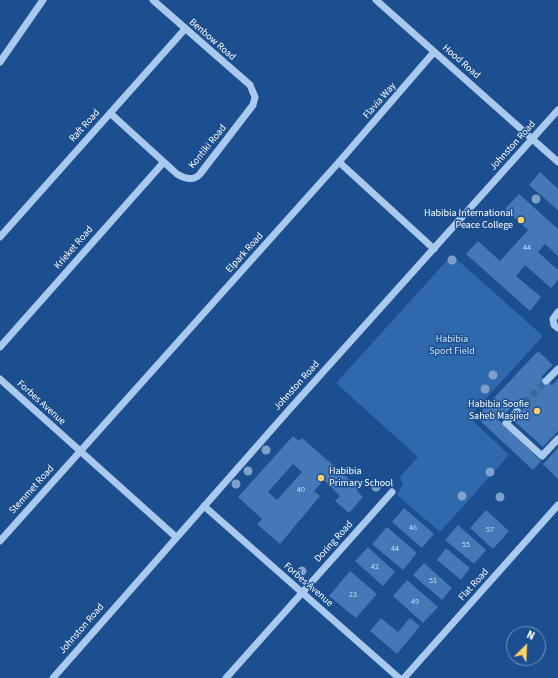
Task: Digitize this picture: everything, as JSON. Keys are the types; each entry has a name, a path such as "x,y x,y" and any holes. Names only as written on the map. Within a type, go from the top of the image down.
{"street":[{"path":"0,62 43,0"},
{"name":"Benbow Road","path":"153,0 250,85 254,97"},
{"name":"Hood Road","path":"376,0 558,162"},
{"name":"Raft Road","path":"0,237 185,29"},
{"name":"Flavia Way","path":"340,162 434,52"},
{"name":"Kontiki Road","path":"110,113 163,162 183,178 197,177 250,110 254,97"},
{"name":"Johnston Road","path":"53,678 176,537 558,110"},
{"name":"Krieket Road","path":"0,347 163,162"},
{"path":"340,162 434,249"},
{"name":"Elpark Road","path":"80,452 340,162"},
{"path":"558,312 553,319 554,325 558,328"},
{"path":"546,381 558,369"},
{"name":"Forbes Avenue","path":"0,379 176,537"},
{"path":"517,411 506,423 542,456 558,439"},
{"name":"Stemmet Road","path":"0,541 80,452"},
{"name":"Doring Road","path":"226,678 392,492"},
{"name":"Flat Road","path":"404,678 558,505"},
{"name":"Forbes Avenue","path":"204,506 399,678"}],"green space":[{"name":"Habibia Sport Field","path":"452,255 543,336 469,417 509,455 440,532 397,495 403,484 400,477 418,457 336,383"}],"building":[{"path":"540,172 558,189 558,210 529,185"},
{"path":"519,194 558,229 558,256 545,244 538,252 558,270 558,280 551,288 525,265 516,276 541,297 530,311 466,254 478,241 500,261 528,230 505,209"},
{"name":"Habibia Soofie Saheb Masjied","path":"538,351 553,365 541,377 552,385 558,379 558,431 543,447 514,421 520,414 512,407 499,420 541,461 533,470 476,417"},
{"path":"293,436 299,441 302,438 359,488 357,491 363,497 349,513 335,501 340,496 324,480 314,491 320,496 280,544 257,524 262,519 238,497","holes":["293,464 302,472 277,500 268,492"]},
{"path":"558,448 558,479 543,464"},
{"path":"404,508 434,534 422,548 392,522"},
{"path":"486,510 509,531 493,549 470,528"},
{"path":"458,525 486,550 474,564 445,540"},
{"path":"387,527 417,553 403,570 372,544"},
{"path":"368,547 395,572 383,586 355,561"},
{"path":"446,548 470,568 461,580 437,560"},
{"path":"424,563 452,588 442,600 413,575"},
{"path":"350,571 377,594 356,618 329,596"},
{"path":"407,580 438,607 423,623 393,596"},
{"path":"381,618 398,632 410,618 420,626 397,654 370,631"}],"tunnel":[{"path":"517,411 546,381"}],"place":[{"name":"Habibia International Peace College","path":"521,220"},
{"name":"Habibia Soofie Saheb Masjied","path":"537,411"},
{"name":"Habibia Primary School","path":"321,478"}]}
